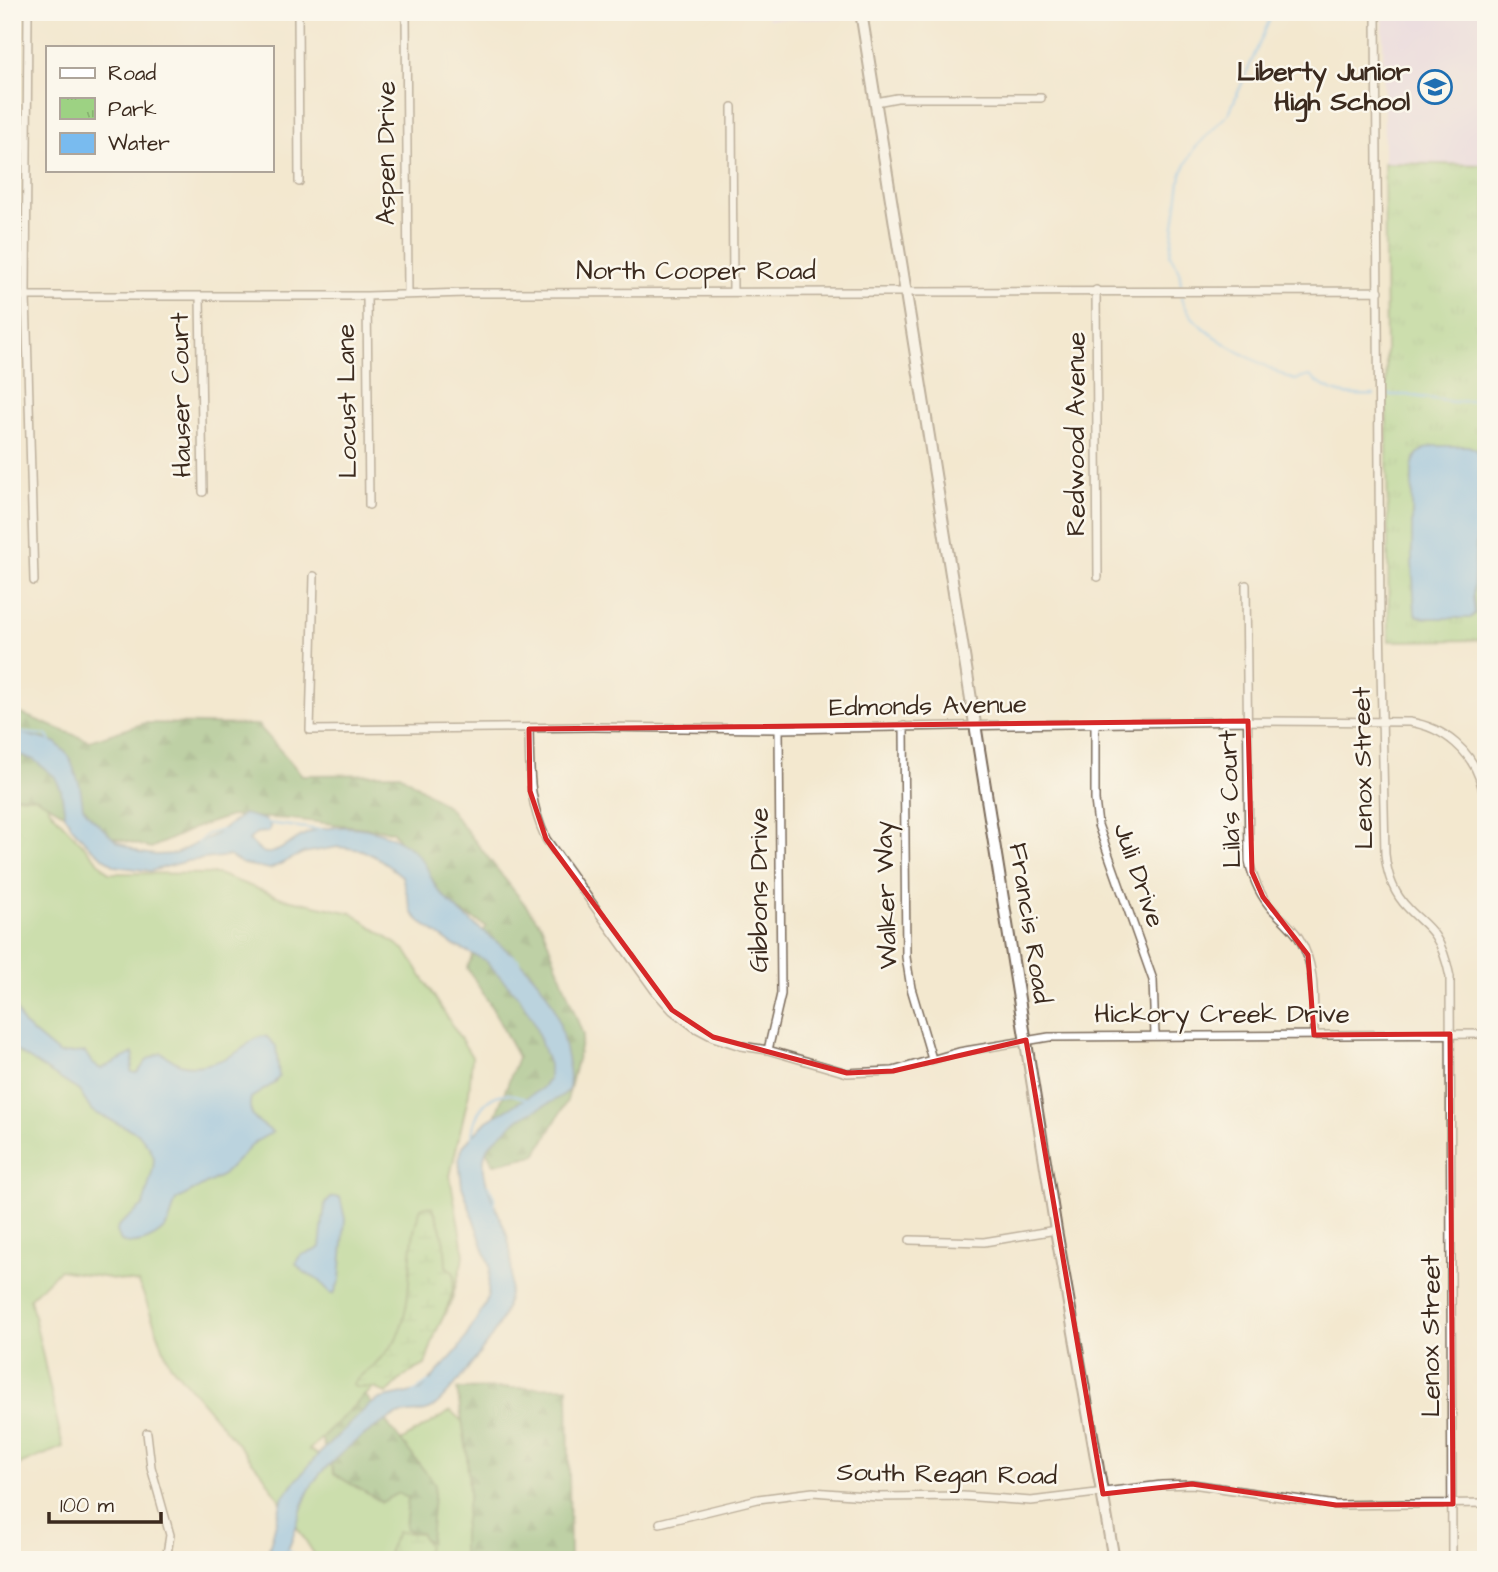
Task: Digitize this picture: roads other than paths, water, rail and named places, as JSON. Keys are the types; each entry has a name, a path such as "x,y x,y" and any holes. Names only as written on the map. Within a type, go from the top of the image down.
{"street":[{"path":"28,12 26,295 34,581"},
{"path":"298,12 299,182"},
{"name":"Aspen Drive","path":"406,12 408,294"},
{"name":"Francis Road","path":"861,12 1056,1230 1114,1560"},
{"name":"Lenox Street","path":"1376,12 1386,863 1392,884 1400,898 1434,935 1444,952 1450,977 1452,1560"},
{"path":"876,102 897,98 1041,97"},
{"path":"732,107 733,292"},
{"name":"Redwood Avenue","path":"1096,290 1098,577"},
{"name":"North Cooper Road","path":"12,296 1379,291"},
{"name":"Hauser Court","path":"201,296 203,492"},
{"name":"Locust Lane","path":"367,296 369,505"},
{"name":"Edmonds Avenue","path":"314,576 310,730 592,727 779,729 1248,721 1383,721 1423,724 1446,735 1470,759 1480,779 1486,819"},
{"name":"Lila's Court","path":"1247,585 1248,850 1252,872 1263,897 1297,935 1308,955 1313,980 1314,1035"},
{"name":"Juli Drive","path":"1095,725 1095,800 1098,825 1153,980 1155,1036"},
{"name":"Walker Way","path":"904,726 906,957 911,988 932,1059"},
{"name":"Hickory Creek Drive","path":"529,729 530,791 536,816 546,839 655,992 672,1010 703,1032 741,1046 768,1050 847,1073 894,1071 932,1059 1049,1037 1486,1034"},
{"name":"Gibbons Drive","path":"768,1050 781,994 779,729"},
{"path":"910,1240 984,1242 1056,1230"},
{"path":"147,1433 151,1467 170,1535 166,1560"},
{"name":"South Regan Road","path":"660,1523 758,1499 813,1492 878,1497 963,1496 1031,1501 1162,1485 1192,1484 1336,1505 1486,1503"}],"water":[{"path":"1433,446 1468,446 1476,449 1481,460 1473,596 1475,614 1470,618 1425,618 1415,613 1412,468 1418,453"},
{"path":"12,731 55,742 69,756 80,786 83,807 116,841 141,853 175,854 214,835 244,814 265,820 271,827 268,832 256,833 249,840 266,853 276,851 308,833 329,828 366,829 398,840 419,856 437,888 453,905 529,971 542,986 557,1014 569,1070 568,1091 513,1124 489,1146 484,1159 486,1182 510,1248 510,1289 502,1318 467,1369 434,1406 426,1411 399,1414 384,1422 355,1442 320,1474 307,1494 292,1540 282,1560 266,1560 283,1496 317,1456 368,1406 380,1399 421,1390 458,1350 485,1305 490,1267 462,1186 459,1159 463,1146 487,1121 541,1089 549,1080 549,1065 533,1020 520,998 485,960 453,945 423,924 412,913 402,876 380,859 362,850 338,847 303,853 270,869 243,864 229,856 187,861 151,871 115,866 90,847 72,827 65,815 61,790 55,777 34,760 12,752"},
{"path":"12,1001 23,1024 59,1054 85,1052 92,1063 101,1069 133,1053 131,1071 134,1073 138,1072 148,1059 161,1053 180,1064 204,1065 229,1056 256,1038 266,1036 276,1046 279,1077 251,1098 250,1110 255,1118 273,1132 255,1142 223,1175 176,1200 169,1222 155,1236 141,1242 121,1241 117,1232 118,1226 143,1206 153,1169 154,1158 150,1148 138,1133 91,1110 79,1091 12,1048"},
{"path":"332,1197 340,1197 345,1219 340,1280 334,1294 296,1264 300,1256 320,1247 325,1204"}],"waterway":[{"path":"1181,284 1179,269 1170,255 1181,174 1195,148 1229,113 1273,12"},
{"path":"1182,296 1186,309 1196,321 1226,344 1261,364 1295,380 1310,376 1339,393 1374,395"},
{"path":"1386,395 1407,395 1453,402 1486,400"},
{"path":"21,733 46,735 50,741"},
{"path":"266,823 322,830"},
{"path":"198,843 207,834 222,830"},
{"path":"509,954 519,960 521,966"},
{"path":"472,1140 476,1118 488,1101 505,1094 527,1100"},
{"path":"488,1185 494,1197 494,1205"},
{"path":"414,1392 429,1382"},
{"path":"288,1550 298,1560"}],"place":[{"name":"Liberty Junior High School","path":"1435,87"}]}
